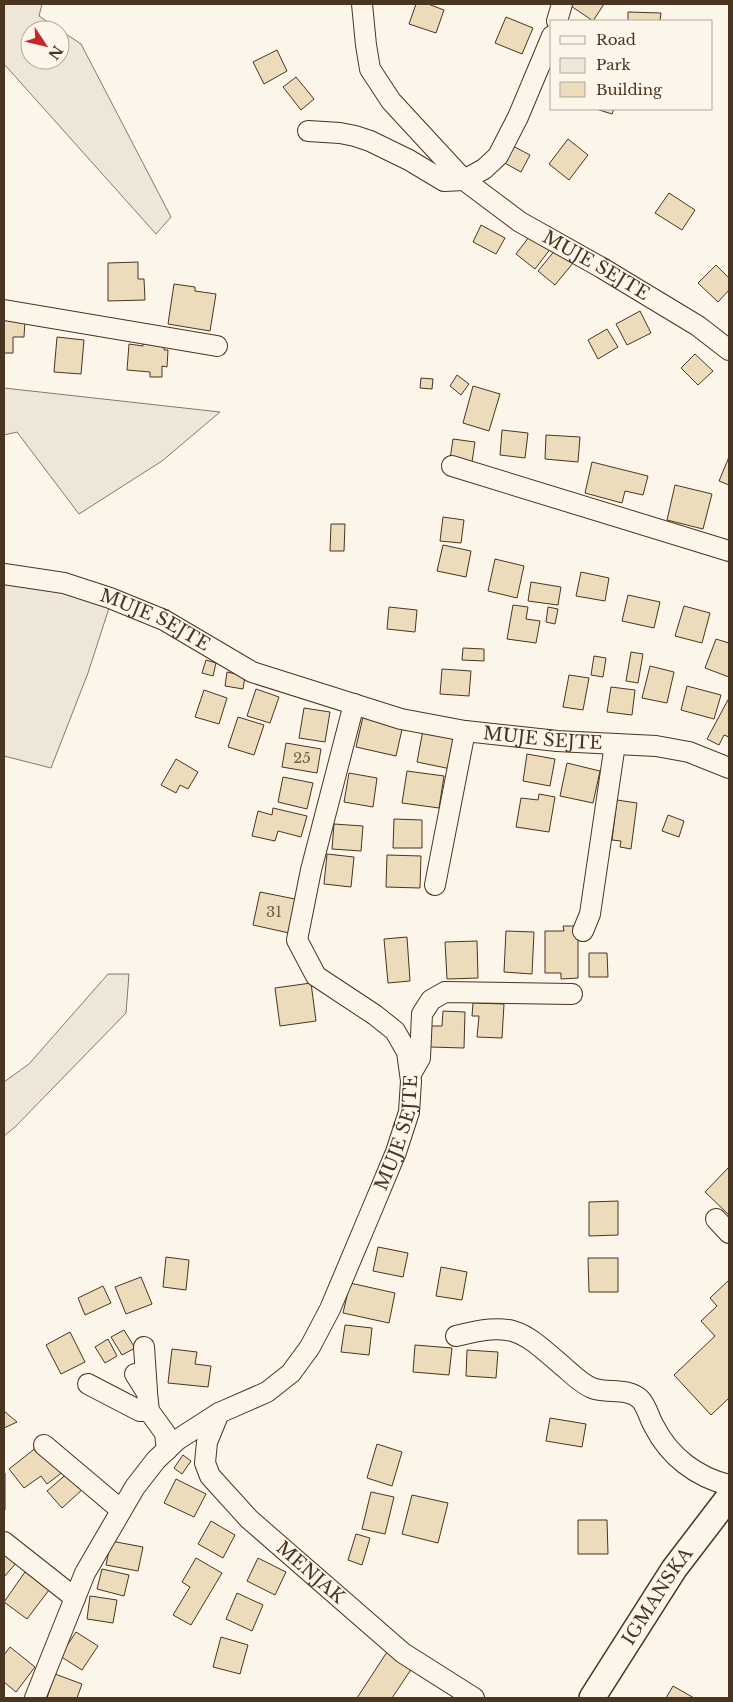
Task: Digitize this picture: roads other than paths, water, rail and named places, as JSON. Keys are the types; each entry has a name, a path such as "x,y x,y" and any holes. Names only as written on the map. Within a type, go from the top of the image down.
{"main road":[{"name":"IGMANSKA","path":"592,1698 674,1569 729,1497"}],"street":[{"name":"MUJE ŠEJTE","path":"362,4 370,69 391,101 464,180 520,222 602,268 698,326 729,350"},
{"path":"557,20 562,4"},
{"path":"308,131 340,133 362,138 409,160 444,181 464,180 484,169 498,156 518,118 550,41"},
{"path":"4,310 217,346"},
{"path":"452,466 729,551"},
{"name":"MUJE ŠEJTE","path":"4,574 64,583 110,598 164,620 252,672 401,718 465,731 557,741 656,746 689,752 729,768"},
{"name":"MUJE ŠEJTE","path":"35,1698 85,1573 135,1487 156,1460 177,1440 219,1413 267,1392 291,1373 310,1347 330,1309 396,1152 409,1112 410,1076 407,1052 395,1031 375,1015 316,976 297,940 310,870 354,704"},
{"path":"435,885 465,731"},
{"path":"584,931 590,914 615,744"},
{"path":"410,1076 420,1058 422,1014 430,1000 445,992 572,994"},
{"path":"456,1336 483,1329 507,1328 522,1334 535,1342 580,1381 593,1389 628,1392 640,1399 665,1445 680,1461 714,1481 729,1485"},
{"path":"88,1384 140,1411 148,1402 144,1347"},
{"path":"135,1374 165,1432 167,1450"},
{"name":"MENJAK","path":"219,1413 207,1442 205,1464 210,1476 265,1534 402,1653 474,1698"},
{"path":"44,1445 121,1510"},
{"path":"4,1542 75,1598"}]}
